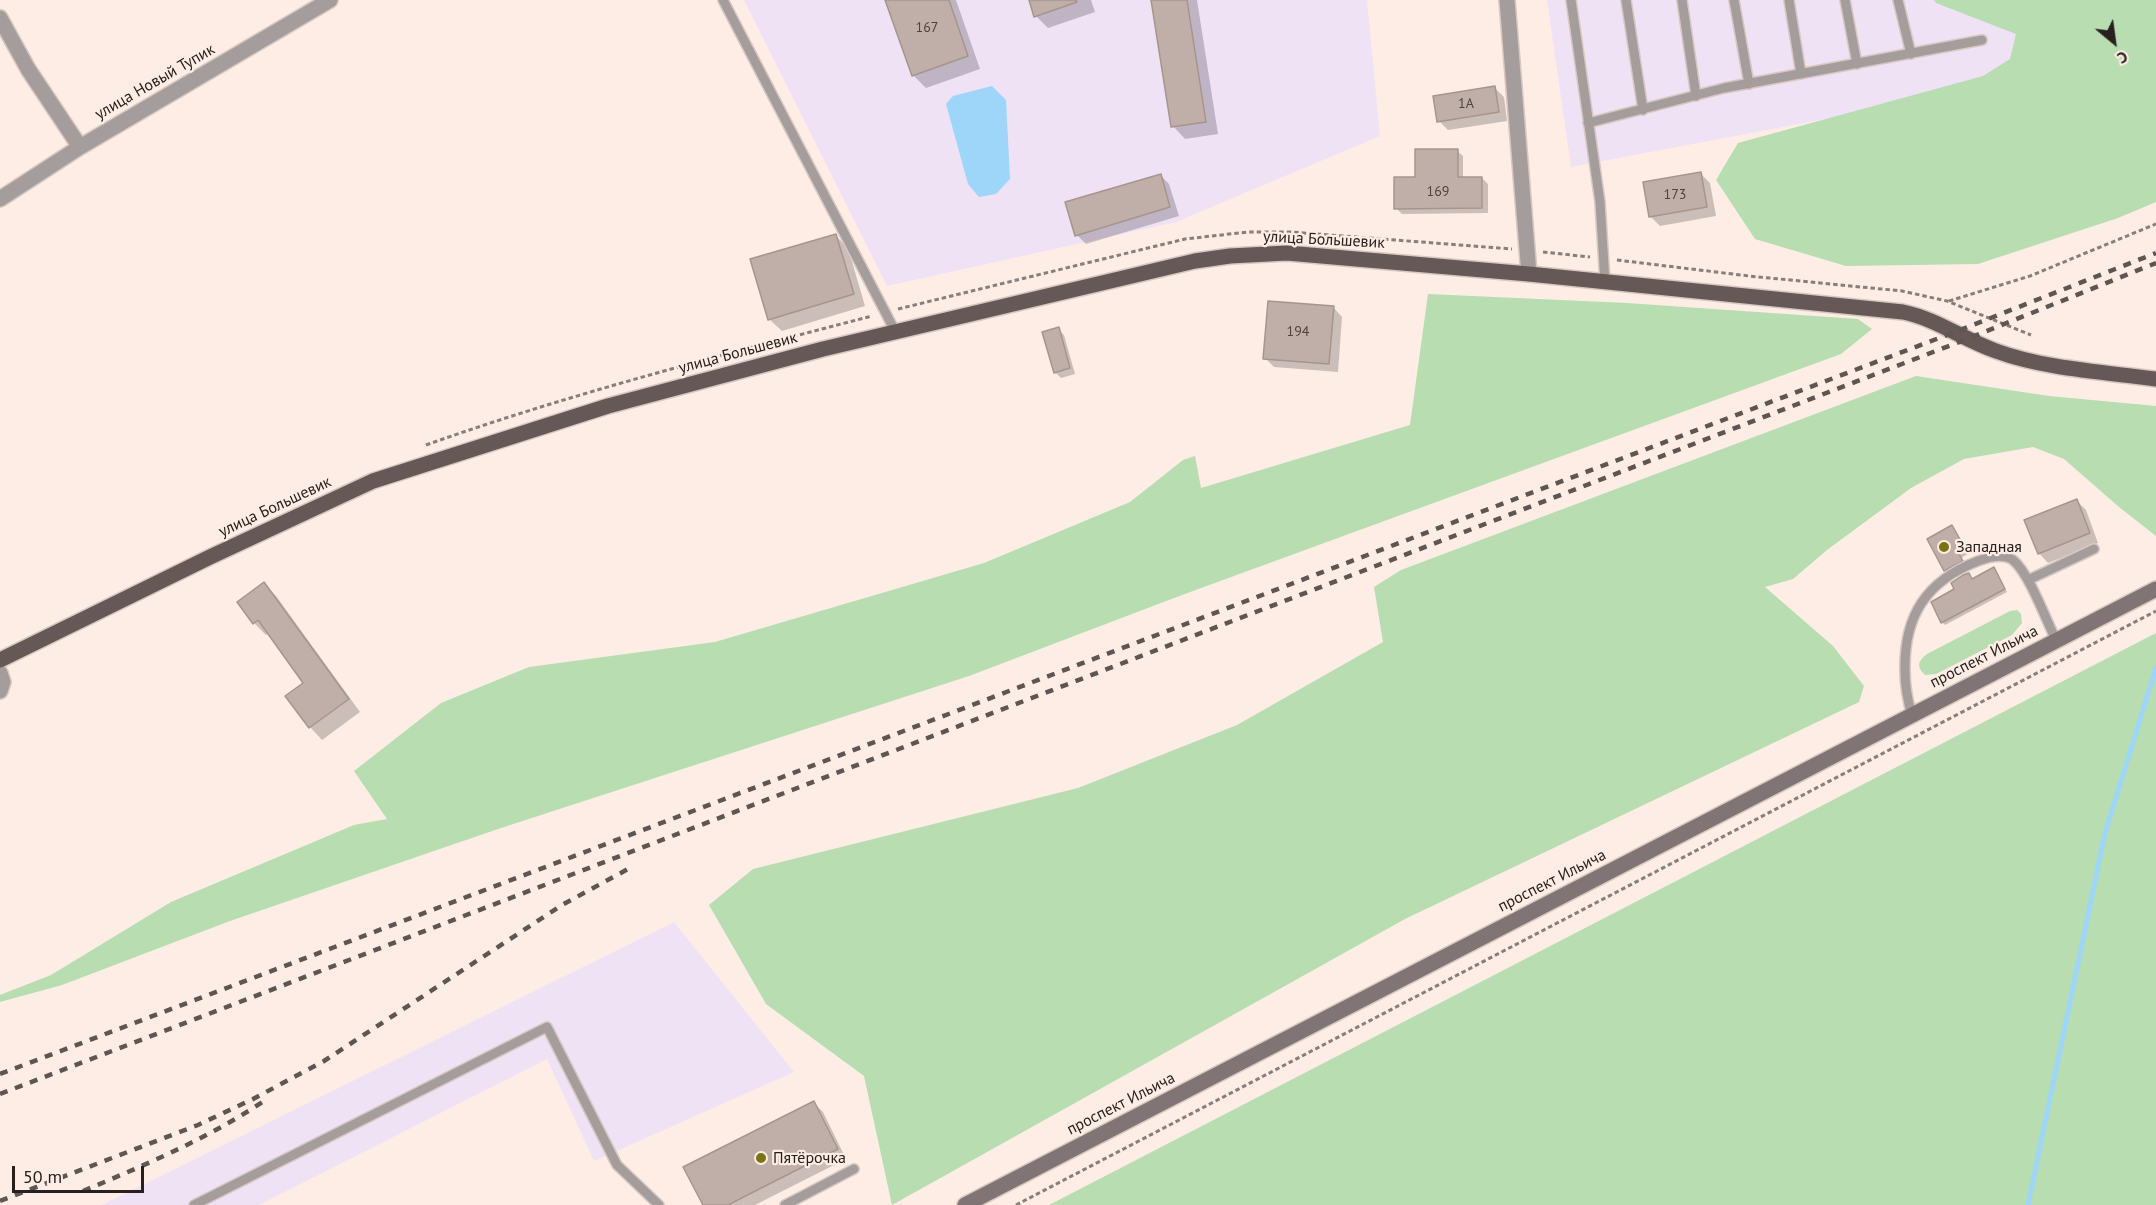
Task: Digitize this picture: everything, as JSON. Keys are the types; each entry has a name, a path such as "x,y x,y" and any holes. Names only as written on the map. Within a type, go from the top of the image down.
{"main road":[{"name":"улица Большевик","path":"0,660 210,557 373,481 608,406 895,331 1195,261 1230,256 1287,253 1528,274 1903,312 1918,315 1978,344 2015,357 2039,363 2156,379"}],"street":[{"name":"улица Новый Тупик","path":"0,199 80,147 330,0"},
{"path":"1507,0 1528,250 1528,274"},
{"path":"0,18 28,69 80,147"},
{"name":"проспект Ильича","path":"965,1205 2156,589"},
{"path":"0,673 3,682 0,691"}],"lane":[{"path":"723,0 895,331"},
{"path":"1571,0 1600,202 1605,282"},
{"path":"1626,0 1643,110"},
{"path":"1682,0 1696,96"},
{"path":"1734,0 1749,84"},
{"path":"1789,0 1801,74"},
{"path":"1845,0 1857,64"},
{"path":"1898,0 1911,54"},
{"path":"1588,123 1749,84 1982,40"},
{"path":"2028,580 2094,549"},
{"path":"1912,714 1905,687 1906,640 1911,620 1921,601 1953,574 1989,558 2002,556 2012,560 2028,580 2056,640"},
{"path":"194,1205 547,1027 617,1165 659,1205"},
{"path":"784,1205 854,1169"}],"path":[{"path":"1947,301 2030,276 2156,224"},
{"path":"421,447 506,417 644,376 885,312 1185,238 1248,232 1291,232 1528,250 1902,291 1947,301 2031,335"},
{"path":"1016,1205 2156,611"}],"shaded area":[{"path":"744,0 1367,0 1380,136 1176,222 887,286"},
{"path":"1547,0 2076,0 2085,70 1571,167"},
{"path":"674,922 794,1072 594,1161 547,1059 259,1205 102,1205"}],"green space":[{"path":"1934,0 2156,0 2156,202 2118,218 1978,264 1846,266 1755,239 1716,180 1738,143 1983,76 2010,59 2016,34 1936,3"},
{"path":"1428,294 1627,303 1858,319 1872,329 1841,354 1182,595 969,676 501,828 230,921 62,985 0,1002 0,995 51,975 171,902 354,825 387,819 354,771 441,703 529,667 715,642 984,563 1130,502 1183,460 1195,456 1201,488 1410,425"},
{"path":"1916,376 2049,396 2156,406 2156,536 2064,459 2033,447 1964,459 1911,488 1827,550 1793,579 1765,587 1833,646 1864,686 1859,702 1405,919 892,1205 864,1076 766,1004 709,905 753,869 1078,788 1237,725 1383,642 1374,587 1401,570"},
{"path":"2017,610 2021,614 2022,623 2012,635 1936,674 1925,675 1920,669 1920,661 1927,654 2010,611"},
{"path":"2156,633 2156,1205 1049,1205"}],"water":[{"path":"992,86 1006,100 1010,179 996,194 979,197 968,184 946,104 953,96"}],"building":[{"path":"885,0 949,0 968,56 912,76"},
{"path":"1029,0 1076,0 1077,2 1034,17"},
{"path":"1151,0 1187,0 1206,122 1171,127"},
{"path":"1495,86 1499,112 1437,122 1433,96"},
{"path":"1415,149 1458,149 1458,177 1482,177 1482,208 1394,209 1394,177 1415,177"},
{"path":"1701,172 1707,207 1649,217 1643,182"},
{"path":"1161,174 1170,207 1075,236 1065,202"},
{"path":"836,234 854,294 768,320 750,259"},
{"path":"1268,301 1334,306 1329,364 1263,359"},
{"path":"1059,327 1070,368 1054,373 1042,332"},
{"path":"2077,499 2090,533 2038,554 2024,520"},
{"path":"1952,525 1966,550 1959,554 1963,561 1944,571 1927,539"},
{"path":"1994,567 2005,589 1941,623 1931,602 1954,589 1951,583 1963,575 1969,573 1972,579"},
{"path":"264,582 349,699 309,728 285,696 303,683 258,620 253,624 237,602"},
{"name":"Пятёрочка","path":"814,1101 838,1149 728,1205 703,1205 683,1167"}],"waterway":[{"path":"2028,1205 2105,833 2156,668"}],"railway":[{"path":"0,1074 1955,332 2156,253"},
{"path":"0,1094 1967,339 2156,263"},
{"path":"0,1201 198,1125 253,1099 324,1061 562,905 628,869"},
{"path":"83,1191 198,1139 264,1101"}],"place":[{"name":"Западная","path":"1944,547"},
{"name":"Пятёрочка","path":"761,1158"}]}
